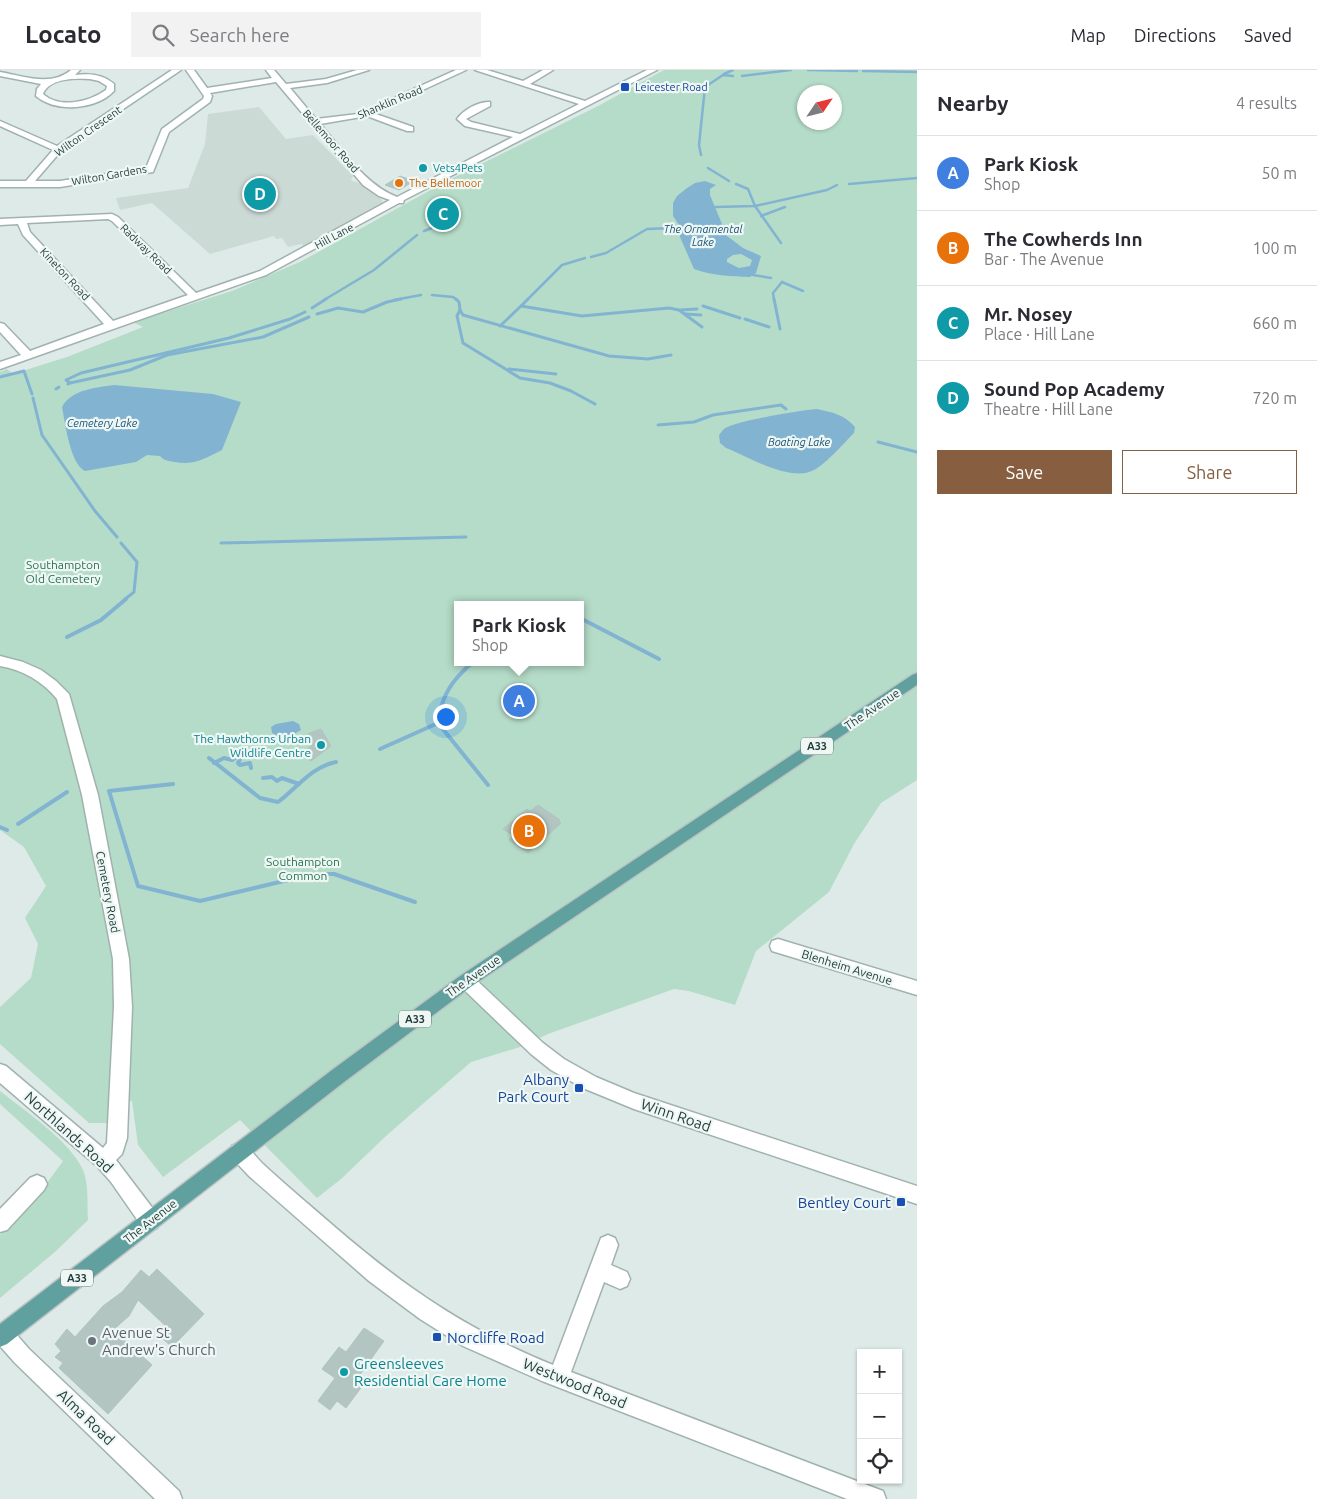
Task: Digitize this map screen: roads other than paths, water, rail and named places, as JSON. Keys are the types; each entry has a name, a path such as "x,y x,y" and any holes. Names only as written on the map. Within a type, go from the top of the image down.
{"main road":[{"name":"The Avenue","path":"1,1335 466,981 917,678"}],"street":[{"path":"0,74 6,70"},
{"path":"66,78 76,70"},
{"name":"Wilton Crescent","path":"28,183 58,149 177,70"},
{"path":"190,70 205,91 278,79"},
{"name":"Bellemoor Road","path":"270,70 371,187 382,194 400,201"},
{"path":"284,87 327,81 365,70"},
{"name":"Shanklin Road","path":"314,122 366,113 462,70"},
{"path":"479,70 586,104"},
{"path":"524,84 549,70"},
{"name":"Hill Lane","path":"0,366 110,325 263,274 400,201 446,174 653,70"},
{"path":"0,74 47,83 78,76 100,78 111,86 110,91 97,100 85,103 60,104 50,102 39,94 47,83"},
{"name":"Wilton Gardens","path":"28,183 60,184 150,170 165,131 207,100 208,96 205,91"},
{"path":"481,105 465,114 461,119 468,124 520,136"},
{"path":"366,113 410,129"},
{"path":"0,123 58,149"},
{"path":"0,184 28,183"},
{"name":"Radway Road","path":"0,222 103,216 112,218 196,297"},
{"name":"Kineton Road","path":"22,222 26,233 110,325"},
{"path":"0,326 27,355"},
{"name":"Cemetery Road","path":"0,662 30,671 55,686 64,697 90,795 121,959 123,1007 118,1138 115,1148 104,1160"},
{"name":"Blenheim Avenue","path":"778,946 917,988"},
{"name":"Winn Road","path":"466,981 547,1057 596,1085 634,1101 917,1195"},
{"name":"Northlands Road","path":"0,1072 104,1160 118,1176 150,1221"},
{"name":"Westwood Road","path":"239,1152 256,1170 398,1292 456,1330 495,1350 559,1377 875,1499"},
{"path":"0,1223 38,1184"},
{"path":"559,1377 608,1245"},
{"path":"599,1270 620,1279"},
{"name":"Alma Road","path":"1,1335 171,1499"}],"water":[{"name":"The Ornamental Lake","path":"705,181 716,185 710,189 710,195 727,236 743,248 761,256 756,273 750,277 715,274 694,269 680,237 679,225 673,216 673,203 677,196 695,183","holes":["741,254 752,260 750,266 739,268 727,262 727,259 733,255"]},
{"name":"Cemetery Lake","path":"114,385 213,394 241,402 222,450 205,458 194,462 182,463 167,461 160,456 147,455 136,462 85,471 80,467 72,452 62,407 72,396 85,390"},
{"name":"Boating Lake","path":"817,409 843,417 855,427 854,433 814,470 805,473 782,471 726,448 720,443 719,435 724,429 731,426 769,416"},
{"path":"293,721 299,724 301,730 287,741 272,733 271,727 276,724"}],"waterway":[{"path":"724,74 733,70"},
{"path":"742,76 791,70"},
{"path":"808,70 857,71"},
{"path":"863,71 917,72"},
{"path":"701,155 699,145 705,87 723,75 733,76"},
{"path":"708,168 729,181"},
{"path":"849,184 917,178"},
{"path":"736,184 748,189 755,206"},
{"path":"755,206 827,190 837,185"},
{"path":"715,207 755,206"},
{"path":"755,206 762,216"},
{"path":"762,216 785,207"},
{"path":"762,216 781,243"},
{"path":"424,231 455,219"},
{"path":"591,257 606,253 647,229 671,228"},
{"path":"324,300 374,270 417,235"},
{"path":"521,306 562,265 585,258"},
{"path":"753,275 771,278"},
{"path":"774,300 773,293 782,282 803,291"},
{"path":"394,300 421,295"},
{"path":"432,295 453,297 457,300"},
{"path":"312,308 326,299"},
{"path":"317,314 338,308 363,312 387,302 401,299"},
{"path":"774,299 780,329"},
{"path":"457,300 460,310"},
{"path":"500,326 521,306"},
{"path":"521,306 582,316 669,308 679,310 702,327"},
{"path":"703,306 740,318"},
{"path":"680,310 697,309"},
{"path":"460,310 463,315 500,326"},
{"path":"460,310 457,316 463,343 520,378 550,383 571,391 595,404"},
{"path":"70,383 66,380 81,373 229,338 290,319 305,312"},
{"path":"685,314 701,315"},
{"path":"70,383 130,370 167,355 263,337 309,317"},
{"path":"745,319 769,327"},
{"path":"500,326 609,356 648,359 671,355"},
{"path":"509,369 556,374"},
{"path":"0,377 24,371 32,394"},
{"path":"33,398 42,435 95,511 117,537"},
{"path":"658,425 694,422 713,415 781,405 786,409"},
{"path":"878,442 917,452"},
{"path":"221,543 466,537"},
{"path":"121,543 137,562 134,592 124,600"},
{"path":"67,637 101,620 126,599"},
{"path":"584,620 659,659"},
{"path":"441,708 453,682 469,666"},
{"path":"438,723 439,714"},
{"path":"438,723 447,719"},
{"path":"380,749 438,723"},
{"path":"438,723 488,785"},
{"path":"215,763 224,758 232,760 239,755 241,757 238,763 240,765 250,763 251,768"},
{"path":"209,758 215,763"},
{"path":"215,763 260,798 278,802 319,768 336,762"},
{"path":"263,778 272,777 277,781 282,778 299,784"},
{"path":"173,784 109,791 138,886 200,901 309,875"},
{"path":"18,824 67,792"},
{"path":"0,827 7,830"},
{"path":"326,874 334,874 415,902"}],"place":[{"name":"Leicester Road","path":"625,87"},
{"name":"Vets4Pets","path":"423,168"},
{"name":"The Bellemoor","path":"399,183"},
{"name":"Sound Pop Academy","path":"260,194"},
{"name":"Mr. Nosey","path":"443,214"},
{"name":"Park Kiosk","path":"519,701"},
{"name":"The Hawthorns Urban Wildlife Centre","path":"321,745"},
{"name":"The Cowherds Inn","path":"529,831"},
{"name":"Albany Park Court","path":"579,1088"},
{"name":"Bentley Court","path":"901,1202"},
{"name":"Norcliffe Road","path":"437,1337"},
{"name":"Avenue St Andrew's Church","path":"92,1341"},
{"name":"Greensleeves Residential Care Home","path":"344,1372"}],"park label":[{"name":"Southampton Old Cemetery","path":"63,571"},
{"name":"Southampton Common","path":"303,868"}]}
